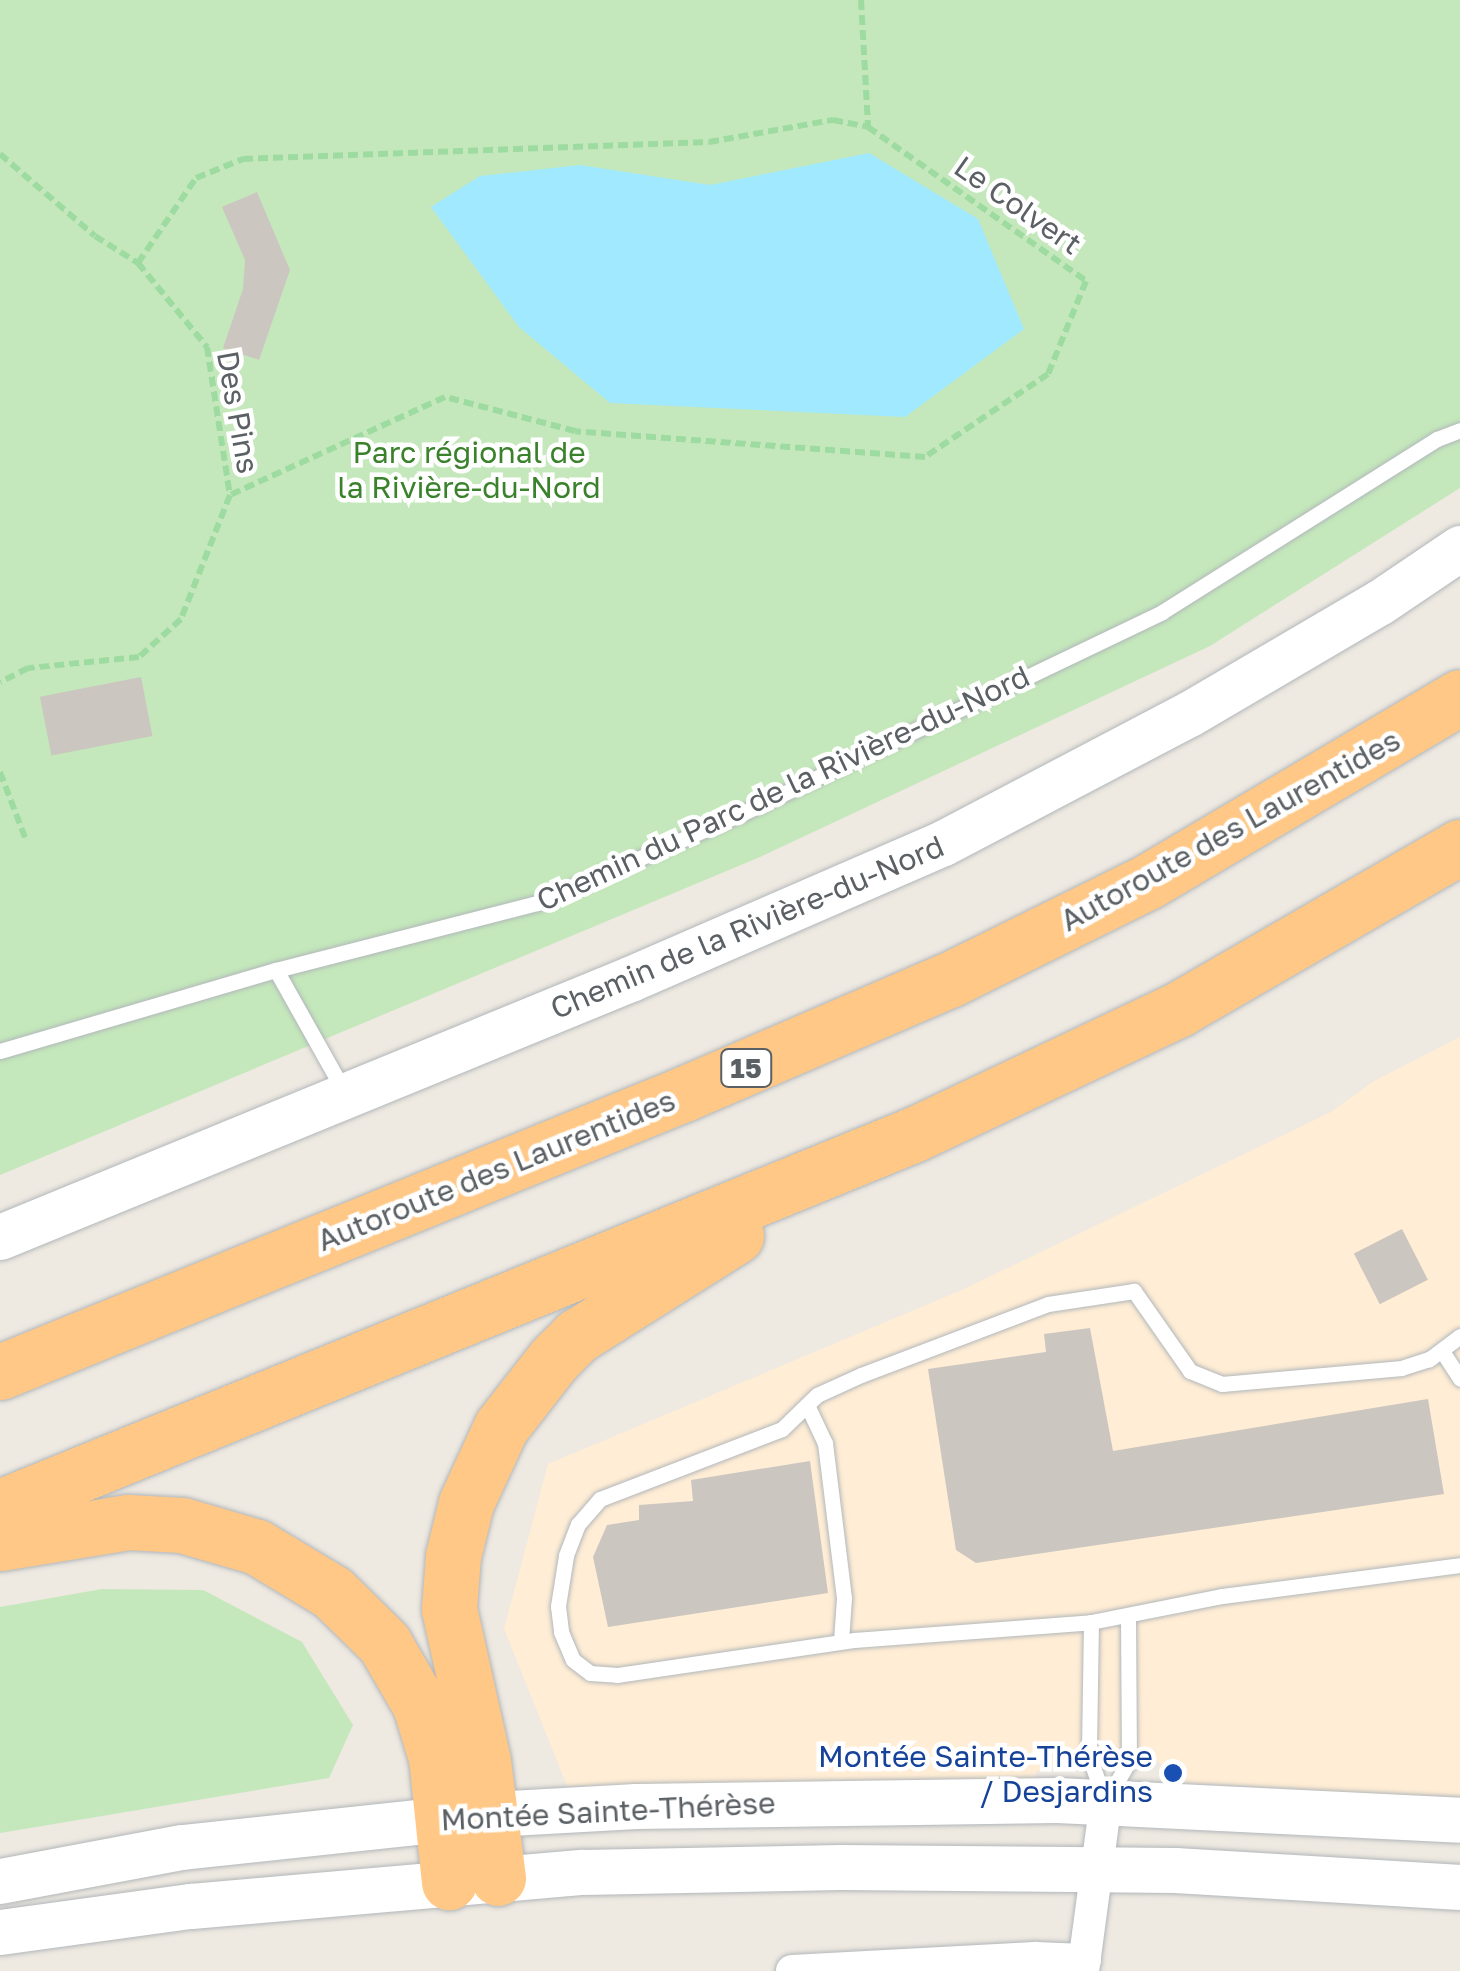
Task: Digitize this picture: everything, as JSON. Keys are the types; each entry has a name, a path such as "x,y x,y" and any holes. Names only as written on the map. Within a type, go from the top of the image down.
{"highway":[{"name":"Autoroute des Laurentides","path":"0,1372 686,1093 949,980 1190,858 1460,696"},
{"path":"0,1507 850,1163 1179,1009 1460,846"},
{"path":"473,1880 450,1609 458,1527 488,1450 535,1380 577,1336 850,1163"},
{"path":"0,1543 154,1521 230,1537 308,1574 384,1643 408,1678 436,1758 467,1816"}],"street":[{"name":"Chemin de la Rivière-du-Nord","path":"0,1237 706,948 943,843 1189,714 1346,622 1460,548"},
{"name":"Montée Sainte-Thérèse","path":"0,1881 182,1847 467,1816 821,1800 1106,1801 1460,1820"},
{"path":"792,1971 1035,1958 1084,1965 1106,1801"},
{"name":"Montée Sainte-Thérèse","path":"0,1932 191,1906 473,1880 821,1867 1232,1872 1460,1887"}],"lane":[{"name":"Chemin du Parc de la Rivière-du-Nord","path":"0,1051 276,970 537,903 741,814 1162,612 1437,439 1460,430"},
{"path":"276,970 346,1095"},
{"path":"1460,1336 1442,1351 1402,1368 1240,1385 1204,1380 1179,1358 1134,1291 1020,1314 861,1375 817,1395 782,1430 621,1488 588,1508 566,1556 560,1584 561,1632 582,1669 602,1676 841,1642 1091,1622 1222,1596 1460,1565"},
{"path":"1442,1351 1460,1379"},
{"path":"807,1405 825,1443 844,1598 841,1642"},
{"path":"1106,1801 1129,1761 1128,1616"},
{"path":"1091,1622 1089,1756 1106,1801"}],"path":[{"path":"861,0 868,127"},
{"name":"Le Colvert","path":"138,263 196,178 243,158 709,142 833,120 868,127 1086,281 1048,374 925,457 574,431 444,398 230,495"},
{"name":"Des Pins","path":"0,154 95,236 138,263 207,347 230,495 181,619 139,657 28,668 0,682"},
{"path":"0,772 26,840"}],"shaded area":[{"path":"1460,1037 1460,1799 1186,1783 1172,1779 1174,1773 1158,1762 1152,1748 1066,1749 1053,1766 1036,1772 1036,1779 567,1786 504,1629 548,1464 964,1289 1331,1112 1374,1081"}],"green space":[{"name":"Parc régional de la Rivière-du-Nord","path":"0,0 1460,0 1460,488 1210,646 760,857 0,1175"},
{"path":"102,1589 203,1590 302,1642 353,1725 329,1778 0,1833 0,1607"}],"water":[{"path":"869,153 978,219 1024,329 905,417 610,403 519,327 431,207 480,176 580,165 710,185"}],"building":[{"path":"257,192 290,270 259,360 223,348 243,289 245,260 222,207"},
{"path":"141,677 152,736 51,756 40,697"},
{"path":"1402,1229 1428,1280 1380,1304 1354,1254"},
{"path":"1090,1328 1113,1451 1428,1399 1444,1494 976,1563 956,1550 928,1369 1046,1352 1044,1334"},
{"path":"810,1461 828,1593 608,1627 593,1557 607,1525 639,1520 639,1505 693,1501 691,1480"}],"place":[{"name":"Montée Sainte-Thérèse / Desjardins","path":"1173,1773"}]}
